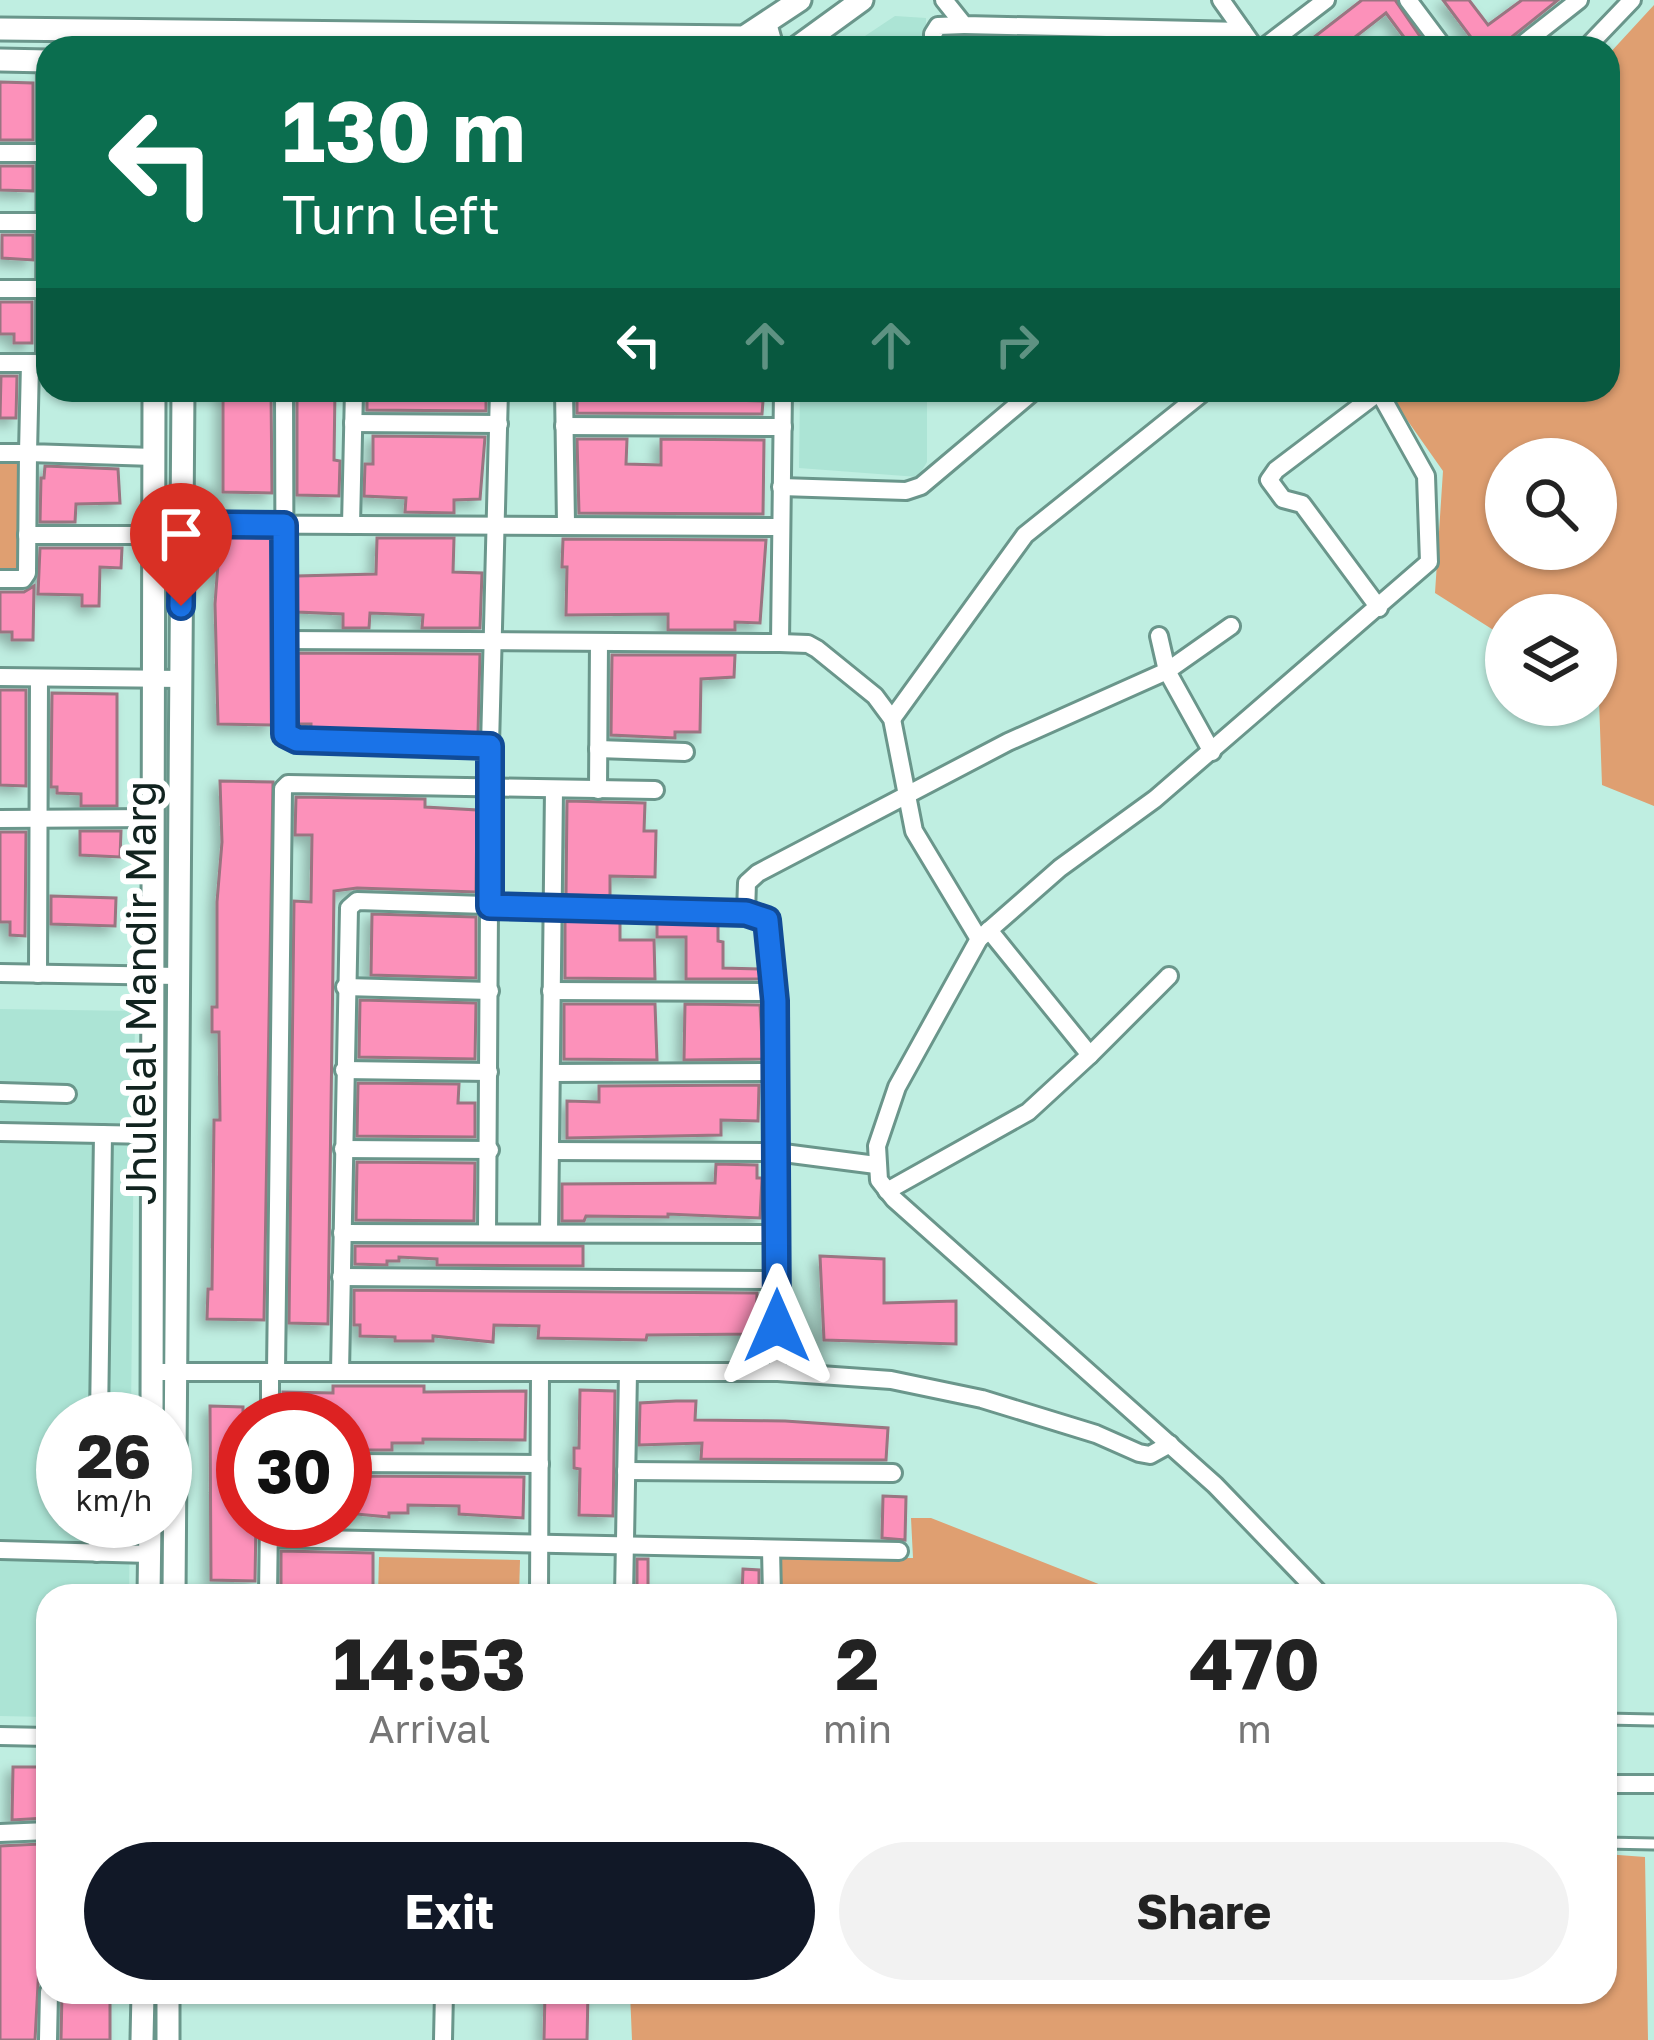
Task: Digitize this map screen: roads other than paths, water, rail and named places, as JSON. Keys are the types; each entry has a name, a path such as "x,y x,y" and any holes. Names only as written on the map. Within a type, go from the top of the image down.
{"street":[{"path":"812,36 862,0"},
{"path":"944,0 964,25"},
{"path":"1221,0 1248,36"},
{"path":"1276,36 1326,0"},
{"path":"1408,0 1435,36"},
{"path":"1533,36 1579,0"},
{"path":"1598,36 1632,0"},
{"path":"746,36 797,1"},
{"path":"768,23 772,36"},
{"path":"933,36 938,26 964,25 1243,31"},
{"path":"1087,28 1087,36"},
{"path":"0,29 107,36"},
{"path":"0,60 36,61"},
{"path":"0,153 36,153"},
{"path":"0,222 36,222"},
{"path":"0,289 36,289"},
{"path":"0,363 36,363"},
{"path":"0,579 27,575 28,454 36,398"},
{"name":"Jhulelal Mandir Marg","path":"152,1392 154,402"},
{"name":"Jhulelal Mandir Marg","path":"174,1584 183,402"},
{"path":"284,402 283,729 290,739 490,746"},
{"path":"351,525 354,402"},
{"path":"487,1233 490,746 499,402"},
{"path":"564,402 566,524"},
{"path":"781,643 783,402"},
{"path":"781,487 906,491 921,486 1021,402"},
{"path":"892,718 1025,535 1191,402"},
{"path":"1364,402 1269,480 1282,500 1302,504 1379,608"},
{"path":"1311,1584 1216,1485 887,1191 879,1180 877,1145 896,1087 984,935 1060,868 1155,800 1423,571 1430,555 1426,476 1384,402"},
{"path":"353,422 499,424"},
{"path":"564,427 783,428"},
{"path":"0,453 154,457"},
{"path":"27,535 154,530 182,524 781,527"},
{"path":"746,913 745,891 752,878 1008,742 1167,671 1231,626"},
{"path":"1159,636 1167,671 1212,752"},
{"path":"284,640 808,644 874,696 892,718 914,831 984,935 1090,1055"},
{"path":"598,790 599,642"},
{"path":"0,677 181,679"},
{"path":"38,974 39,678"},
{"path":"598,749 685,752"},
{"path":"272,1392 283,789 288,784 655,790"},
{"path":"549,1234 554,789"},
{"path":"0,819 154,818"},
{"path":"340,1372 345,987 349,908 354,902 760,915 769,925 774,992 778,1372"},
{"path":"0,974 178,976"},
{"path":"887,1191 1028,1112 1169,976"},
{"path":"345,987 490,991"},
{"path":"551,991 774,992"},
{"path":"344,1070 489,1072"},
{"path":"551,1073 776,1072"},
{"path":"0,1092 67,1094"},
{"path":"0,1132 152,1135"},
{"path":"99,1392 103,1134"},
{"path":"343,1149 490,1150"},
{"path":"551,1151 776,1152 876,1165"},
{"path":"342,1233 777,1234"},
{"path":"341,1277 777,1280"},
{"path":"152,1372 778,1372 891,1380 982,1400 1096,1434 1139,1454 1150,1455 1170,1444"},
{"path":"539,1584 540,1372"},
{"path":"624,1584 628,1372"},
{"path":"372,1463 540,1464"},
{"path":"626,1471 893,1473"},
{"path":"372,1535 539,1544 899,1551"},
{"path":"97,1548 97,1552"},
{"path":"149,1584 150,1548"},
{"path":"268,1584 269,1548"},
{"path":"771,1549 772,1584"},
{"path":"0,1550 150,1554"},
{"path":"0,1736 36,1736"},
{"path":"1617,1784 1654,1784"},
{"path":"0,1833 36,1832"},
{"path":"48,2040 49,2004"},
{"path":"142,2040 143,2004"},
{"path":"168,2040 169,2004"},
{"path":"443,2040 444,2004"}],"lane":[{"path":"1617,1719 1654,1720"},
{"path":"1617,1843 1654,1844"}]}
